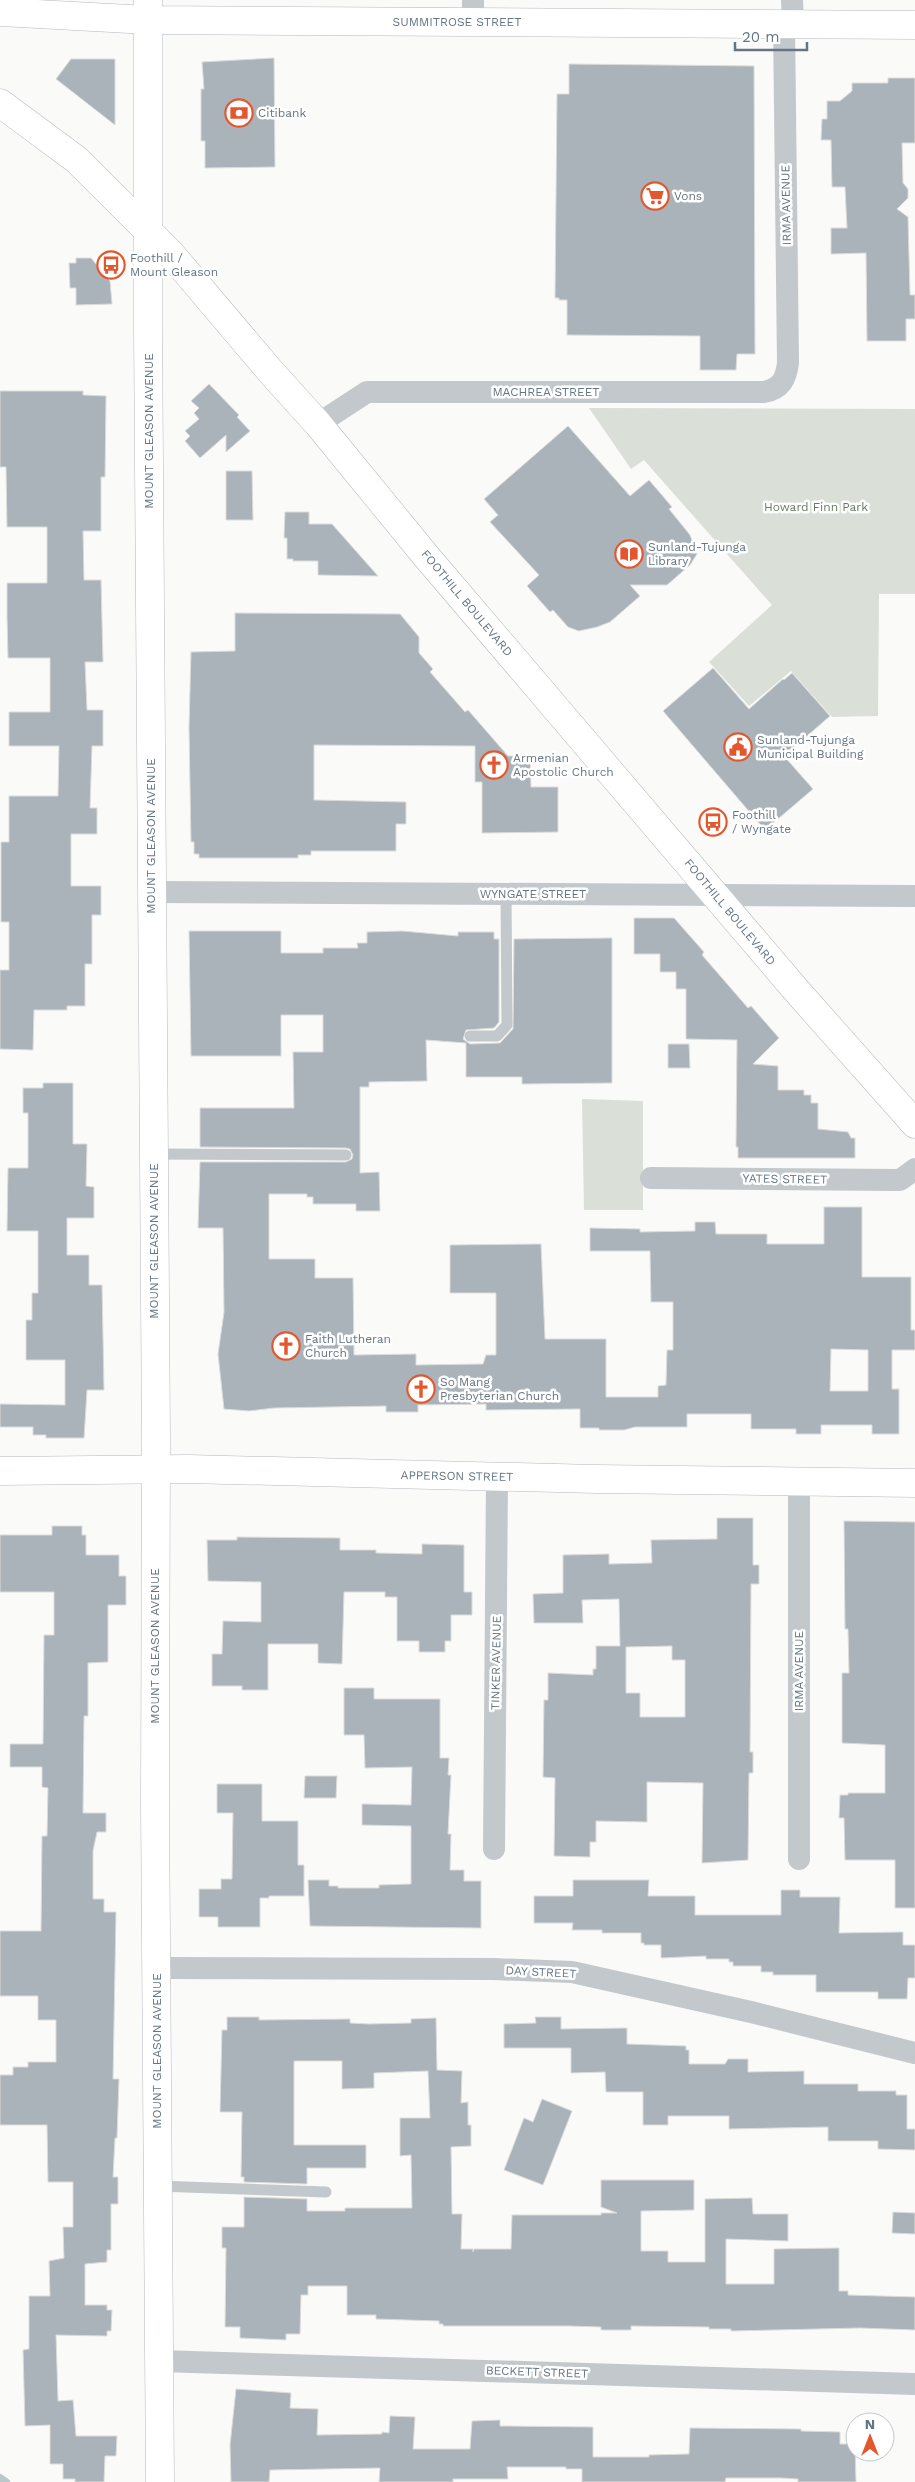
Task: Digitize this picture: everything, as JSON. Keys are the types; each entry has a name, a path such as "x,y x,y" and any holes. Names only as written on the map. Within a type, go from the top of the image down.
{"street":[{"name":"SUMMITROSE STREET","path":"0,12 36,14 148,10 473,11 790,16 915,25"},
{"name":"MOUNT GLEASON AVENUE","path":"148,10 156,1469 155,1805 158,1968 160,2482"},
{"name":"IRMA AVENUE","path":"781,384 787,375 788,363 790,16"},
{"name":"FOOTHILL BOULEVARD","path":"0,103 77,160 172,254 271,372 318,424 426,556 802,998 915,1124"},
{"name":"MACHREA STREET","path":"318,424 367,392 764,392 774,390 781,384"},
{"name":"WYNGATE STREET","path":"152,892 915,896"},
{"name":"YATES STREET","path":"651,1178 900,1180 915,1169"},
{"name":"APPERSON STREET","path":"0,1472 156,1469 497,1477 915,1483"},
{"name":"TINKER AVENUE","path":"494,1848 497,1477"},
{"name":"IRMA AVENUE","path":"799,1482 799,1859"},
{"name":"DAY STREET","path":"158,1968 493,1969 572,1972 742,2010 915,2052"},
{"name":"BECKETT STREET","path":"159,2361 915,2384"}],"lane":[{"path":"470,1036 497,1036 507,1026 506,894"},
{"path":"154,1154 346,1155"},
{"path":"158,2186 326,2192"}],"green space":[{"name":"Howard Finn Park","path":"589,408 915,409 915,594 879,594 878,716 832,717 791,671 749,706 709,662 772,605 644,460 631,469"},
{"path":"582,1099 643,1101 643,1210 584,1210"}],"building":[{"path":"274,58 275,167 205,168 205,141 201,141 201,89 204,89 202,62"},
{"path":"71,59 115,59 115,125 56,79"},
{"name":"Vons","path":"569,64 754,66 755,354 737,354 736,370 700,370 700,336 567,335 567,300 555,298 557,94 569,94"},
{"path":"888,78 915,78 915,143 902,143 903,183 908,189 908,198 897,209 908,217 910,295 915,295 915,319 906,319 906,341 867,341 866,253 831,254 831,228 847,228 845,187 832,187 831,140 821,140 822,119 827,119 827,101 840,101 852,91 852,83 888,83"},
{"path":"76,258 91,258 110,281 112,304 76,305 76,288 70,288 69,263 76,263"},
{"path":"209,384 239,415 237,417 250,431 226,452 226,435 200,458 185,441 190,436 185,431 199,419 194,413 199,408 191,401"},
{"path":"0,391 83,391 83,395 106,396 105,477 101,477 101,531 83,531 84,580 101,580 103,662 85,662 87,710 103,710 103,746 92,746 90,808 97,808 97,834 71,834 71,886 101,886 101,915 92,915 92,964 85,964 85,1006 67,1006 67,1010 34,1010 33,1050 0,1049 0,970 9,970 9,922 1,922 1,842 9,842 9,796 58,796 59,746 9,746 9,712 50,712 50,658 8,658 7,616 7,583 47,583 47,527 7,527 6,467 0,467"},
{"path":"568,426 630,496 649,480 672,507 669,509 690,535 697,554 690,565 667,585 630,585 640,596 610,622 579,631 568,627 553,610 550,612 527,586 539,575 490,522 498,515 484,499"},
{"path":"226,471 252,471 253,520 226,520"},
{"path":"285,512 309,512 309,524 332,524 378,576 318,575 318,561 293,561 293,559 287,559 287,538 284,538"},
{"path":"235,613 400,614 419,637 419,653 433,669 430,672 465,712 468,710 508,756 530,756 531,787 558,787 558,832 482,833 482,782 475,782 475,746 314,745 314,800 406,802 406,824 396,824 396,851 311,851 311,855 298,855 298,858 199,858 199,854 194,854 194,842 191,842 189,727 191,652 235,651"},
{"path":"713,668 749,709 792,673 830,716 784,756 813,789 765,830 663,711"},
{"path":"634,918 674,918 704,952 702,955 748,1008 751,1006 779,1038 753,1064 778,1066 778,1090 804,1090 804,1095 811,1095 811,1103 818,1103 818,1129 848,1132 851,1138 855,1138 855,1158 738,1158 738,1147 736,1147 737,1040 686,1039 686,989 676,989 676,972 660,972 660,954 634,954"},
{"path":"189,931 281,931 281,953 323,953 323,948 358,948 357,943 367,943 367,932 402,931 458,936 458,932 494,932 494,939 499,939 499,1022 494,1028 466,1030 463,1039 470,1044 500,1043 513,1029 514,939 612,938 612,1083 522,1084 522,1077 466,1077 466,1043 426,1040 427,1081 369,1082 369,1087 360,1087 360,1173 379,1172 380,1211 356,1211 356,1204 313,1204 313,1197 307,1197 307,1194 269,1194 269,1259 315,1259 315,1278 353,1278 354,1355 416,1354 416,1365 483,1364 486,1355 496,1355 496,1293 450,1293 450,1245 541,1244 545,1339 606,1339 606,1397 658,1397 658,1386 666,1385 667,1350 673,1350 673,1302 651,1302 650,1251 590,1251 590,1228 640,1229 640,1232 695,1231 695,1222 715,1222 716,1234 767,1234 767,1244 824,1244 824,1207 862,1207 862,1277 911,1277 911,1330 915,1330 915,1350 892,1350 892,1389 899,1389 899,1434 872,1434 872,1425 821,1425 821,1434 796,1434 796,1429 751,1429 751,1414 687,1414 687,1427 635,1427 624,1430 599,1430 599,1428 580,1428 580,1409 486,1410 486,1404 418,1405 418,1412 386,1412 386,1406 274,1408 249,1411 224,1409 218,1354 224,1312 223,1228 198,1228 200,1162 346,1162 352,1159 353,1155 350,1149 346,1148 200,1147 200,1108 294,1108 293,1052 323,1052 323,1015 281,1015 281,1056 191,1056","holes":["831,1349 868,1350 868,1391 830,1391"]},
{"path":"668,1044 689,1044 690,1068 668,1068"},
{"path":"43,1083 73,1083 73,1144 87,1144 86,1186 94,1187 94,1218 67,1218 67,1255 89,1255 89,1285 102,1285 104,1390 87,1390 84,1438 46,1438 46,1435 33,1435 33,1427 0,1427 0,1404 65,1405 65,1360 26,1360 26,1320 32,1320 32,1293 38,1293 38,1231 7,1231 8,1168 28,1168 28,1113 23,1113 23,1088 43,1088"},
{"path":"717,1518 753,1518 753,1565 759,1565 759,1584 751,1584 750,1752 753,1752 753,1773 749,1773 748,1860 702,1863 703,1783 647,1782 647,1822 596,1821 596,1842 590,1842 590,1857 554,1856 555,1778 543,1777 544,1700 548,1700 548,1673 593,1675 593,1669 596,1669 596,1646 620,1646 619,1599 582,1600 583,1623 534,1623 533,1594 563,1593 563,1555 609,1554 609,1564 652,1563 651,1540 717,1539","holes":["672,1646 672,1660 685,1660 685,1717 640,1717 640,1693 626,1693 626,1647"]},
{"path":"844,1521 915,1522 915,1908 895,1908 895,1860 845,1860 844,1818 839,1818 840,1795 848,1795 848,1793 885,1793 885,1745 842,1743 842,1673 849,1673 848,1629 845,1629"},
{"path":"52,1526 82,1526 82,1535 86,1535 86,1555 119,1555 119,1576 126,1576 126,1605 108,1605 108,1662 88,1663 88,1716 84,1716 83,1813 106,1813 106,1832 97,1832 93,1851 93,1899 104,1899 104,1912 116,1912 113,2079 119,2079 117,2138 115,2138 113,2177 118,2177 118,2204 111,2204 111,2250 107,2250 107,2262 85,2264 85,2305 107,2305 107,2310 112,2310 111,2331 107,2331 107,2336 56,2335 58,2401 73,2400 76,2436 117,2436 116,2456 105,2456 104,2482 75,2482 75,2479 63,2479 63,2464 50,2464 50,2425 25,2426 23,2350 29,2349 29,2296 50,2296 49,2261 64,2258 63,2227 73,2227 73,2182 48,2182 47,2125 0,2125 0,2075 13,2075 13,2067 28,2067 28,2062 56,2062 56,2020 38,2020 38,1996 0,1996 0,1931 41,1931 42,1836 47,1836 48,1788 42,1787 42,1767 10,1767 10,1744 43,1744 44,1635 54,1635 54,1592 0,1592 0,1535 52,1535"},
{"path":"237,1537 340,1538 340,1550 376,1550 376,1553 422,1554 422,1544 464,1545 464,1592 472,1592 472,1615 451,1615 451,1641 445,1641 445,1652 419,1652 419,1641 397,1641 397,1597 385,1597 385,1592 344,1592 342,1664 318,1663 318,1644 268,1644 268,1690 242,1690 242,1686 212,1686 212,1654 222,1654 223,1621 261,1622 261,1582 208,1581 207,1540 237,1540"},
{"path":"344,1688 374,1688 374,1699 440,1699 440,1758 449,1758 448,1775 451,1775 448,1834 451,1834 450,1870 464,1870 464,1881 481,1881 481,1928 310,1926 308,1880 329,1880 329,1886 338,1886 338,1888 379,1888 379,1885 411,1884 411,1826 362,1825 362,1804 411,1805 412,1767 365,1768 364,1735 344,1735"},
{"path":"305,1776 337,1776 336,1798 304,1798"},
{"path":"217,1784 262,1784 262,1821 298,1821 298,1865 304,1865 304,1896 269,1896 269,1898 260,1898 260,1927 218,1927 218,1917 199,1917 199,1889 221,1889 221,1879 232,1879 233,1813 217,1813"},
{"path":"573,1880 649,1880 648,1896 695,1896 695,1915 781,1915 781,1890 800,1890 800,1897 840,1897 839,1933 903,1932 903,1945 915,1945 915,1978 908,1978 907,1999 878,1999 878,1992 816,1992 816,1975 773,1975 773,1972 761,1972 761,1966 733,1966 733,1962 729,1962 729,1959 706,1959 706,1956 661,1958 661,1945 644,1945 644,1943 641,1943 641,1933 602,1933 602,1930 572,1930 573,1923 534,1923 534,1896 573,1896"},
{"path":"227,2017 259,2017 259,2020 350,2019 350,2023 369,2024 411,2023 411,2019 436,2018 437,2070 462,2071 461,2103 468,2102 468,2125 471,2125 471,2146 451,2147 452,2214 462,2214 461,2249 473,2249 473,2252 474,2249 511,2249 512,2215 601,2215 601,2213 617,2213 601,2207 601,2180 694,2180 694,2210 641,2211 641,2251 668,2251 668,2262 705,2262 705,2199 752,2198 753,2214 788,2214 788,2241 726,2239 726,2284 774,2284 774,2249 839,2248 839,2291 848,2291 848,2295 915,2297 915,2330 860,2328 731,2331 731,2329 709,2329 709,2327 631,2326 631,2330 601,2330 601,2327 570,2326 443,2326 443,2324 439,2324 439,2321 376,2319 376,2315 347,2315 347,2286 308,2286 308,2295 301,2295 300,2334 286,2334 286,2340 240,2338 240,2327 225,2327 226,2248 222,2248 222,2227 244,2227 244,2197 307,2199 307,2211 345,2211 345,2208 412,2208 411,2155 400,2156 400,2118 430,2118 428,2071 374,2073 374,2088 342,2089 342,2061 294,2061 294,2145 366,2145 366,2168 307,2168 307,2184 244,2182 244,2177 241,2177 242,2112 220,2112 222,2030 227,2030"},
{"path":"535,2017 561,2017 561,2029 627,2028 627,2044 686,2046 686,2050 689,2050 689,2064 725,2064 728,2059 748,2059 748,2072 804,2071 804,2084 858,2084 858,2091 896,2091 896,2095 907,2095 907,2129 915,2129 915,2150 878,2149 878,2141 828,2141 828,2127 729,2129 729,2116 668,2116 668,2125 643,2125 643,2092 606,2092 605,2072 571,2073 571,2048 504,2048 504,2024 536,2023"},
{"path":"542,2099 572,2111 543,2185 504,2170 524,2118 533,2122"},
{"path":"893,2212 915,2213 915,2234 892,2233"},
{"path":"236,2389 291,2393 290,2408 318,2409 317,2435 389,2433 390,2416 415,2417 413,2449 470,2449 472,2421 500,2420 500,2426 593,2427 593,2457 649,2457 649,2455 689,2454 690,2428 801,2429 801,2431 840,2432 840,2444 845,2444 845,2462 855,2462 856,2482 798,2482 798,2479 781,2478 726,2478 725,2482 582,2482 582,2469 566,2469 566,2467 507,2467 508,2479 453,2479 453,2482 379,2482 380,2468 270,2470 269,2482 231,2482 230,2445"}],"waterway":[{"path":"0,2478 6,2482"}],"place":[{"name":"Citibank","path":"239,113"},
{"name":"Vons","path":"655,196"},
{"name":"Foothill / Mount Gleason","path":"111,265"},
{"name":"Sunland-Tujunga Library","path":"629,554"},
{"name":"Sunland-Tujunga Municipal Building","path":"738,747"},
{"name":"Armenian Apostolic Church","path":"494,765"},
{"name":"Foothill / Wyngate","path":"713,822"},
{"name":"Faith Lutheran Church","path":"286,1346"},
{"name":"So Mang Presbyterian Church","path":"421,1389"}]}
